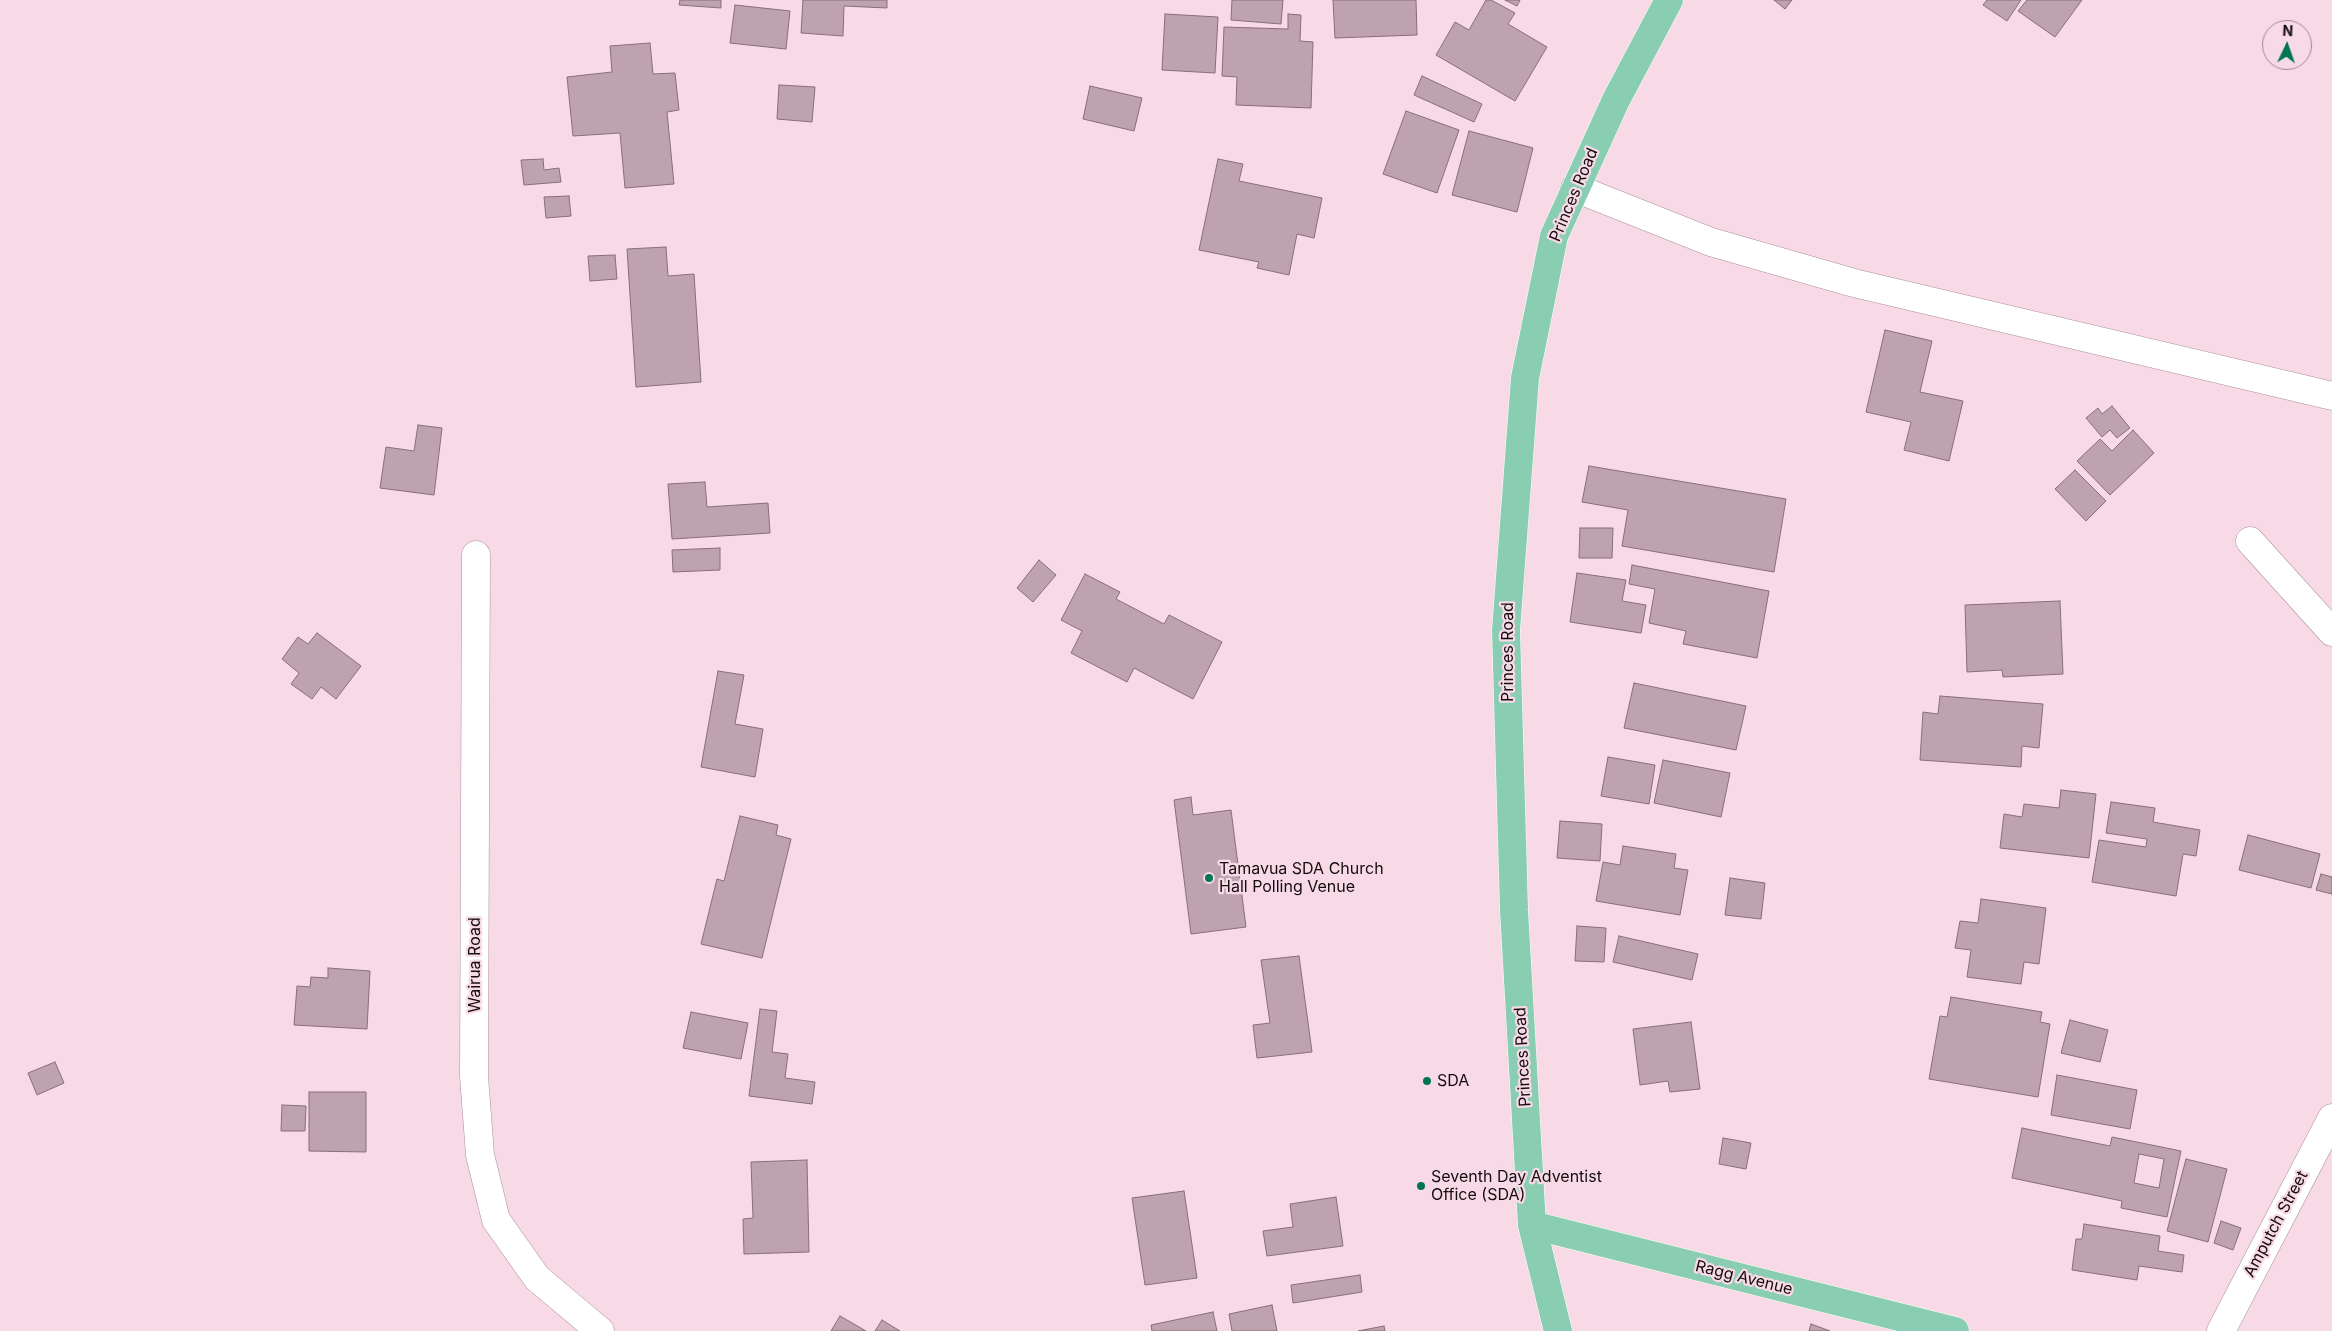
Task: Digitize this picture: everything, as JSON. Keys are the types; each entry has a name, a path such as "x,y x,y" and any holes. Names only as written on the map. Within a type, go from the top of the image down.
{"main road":[{"name":"Princes Road","path":"1558,1331 1532,1225 1514,910 1506,630 1525,378 1554,236 1616,100 1669,0"},
{"name":"Ragg Avenue","path":"1532,1225 1955,1331"}],"street":[{"path":"1575,188 1711,242 1854,283 2332,396"},
{"path":"2250,541 2332,632"},
{"name":"Wairua Road","path":"476,555 474,1076 480,1155 496,1220 537,1278 600,1331"},
{"name":"Amputch Street","path":"2221,1331 2332,1118"}],"building":[{"path":"680,0 721,0 721,8 679,5"},
{"path":"803,0 887,0 887,8 844,6 843,36 801,33"},
{"path":"1232,0 1283,0 1281,24 1231,20"},
{"path":"1333,0 1416,0 1417,35 1335,38"},
{"path":"1486,0 1491,0 1515,13 1508,24 1547,47 1515,101 1436,55 1455,22 1469,30"},
{"path":"1505,0 1520,0 1517,6"},
{"path":"1774,0 1792,0 1785,9"},
{"path":"1987,0 2021,0 2007,21 1983,5"},
{"path":"2027,0 2082,0 2055,37 2018,11"},
{"path":"735,5 790,11 786,49 730,43"},
{"path":"1165,14 1218,17 1215,73 1162,70"},
{"path":"1288,14 1301,15 1300,41 1313,42 1311,108 1236,105 1237,77 1222,76 1224,27 1288,29"},
{"path":"650,43 653,74 675,73 679,110 667,112 674,184 625,188 620,133 573,136 567,77 612,72 610,46"},
{"path":"1422,76 1482,104 1474,122 1414,95"},
{"path":"779,85 815,87 812,122 777,119"},
{"path":"1090,86 1142,98 1134,131 1083,119"},
{"path":"1406,111 1459,130 1437,193 1383,174"},
{"path":"1469,131 1533,148 1517,212 1452,195"},
{"path":"543,159 544,170 559,168 561,182 524,185 521,160"},
{"path":"1218,159 1243,164 1239,181 1322,198 1314,238 1297,234 1289,275 1257,268 1259,262 1199,250"},
{"path":"569,196 571,216 546,218 544,197"},
{"path":"666,247 668,276 694,274 701,382 636,387 627,249"},
{"path":"615,255 617,279 590,281 588,256"},
{"path":"1885,330 1932,341 1920,392 1963,401 1949,461 1904,450 1911,422 1866,412"},
{"path":"2112,406 2130,428 2117,438 2110,430 2102,437 2086,418 2098,408 2102,414"},
{"path":"418,425 442,428 434,495 380,488 386,447 414,451"},
{"path":"2133,430 2154,453 2110,495 2077,461 2100,439 2112,451"},
{"path":"1589,466 1786,499 1774,572 1622,546 1628,510 1582,502"},
{"path":"2075,470 2106,501 2086,521 2055,489"},
{"path":"705,482 707,507 768,503 770,533 672,539 668,484"},
{"path":"1580,528 1613,528 1612,558 1579,558"},
{"path":"720,548 720,570 673,572 672,550"},
{"path":"1039,560 1056,575 1033,602 1017,588"},
{"path":"1632,565 1769,591 1757,658 1683,644 1686,631 1649,623 1655,589 1629,584"},
{"path":"1577,573 1626,580 1622,601 1646,605 1641,633 1570,622"},
{"path":"1085,574 1120,592 1116,599 1164,624 1169,615 1222,642 1193,699 1134,668 1127,682 1071,653 1082,631 1061,620"},
{"path":"2060,601 2063,674 2003,677 2002,670 1967,672 1965,605"},
{"path":"317,633 361,666 336,699 321,687 312,699 291,684 299,673 282,659 298,637 308,644"},
{"path":"718,671 744,675 735,724 763,729 755,777 701,767"},
{"path":"1634,683 1746,706 1736,750 1624,728"},
{"path":"1940,696 2043,704 2039,748 2022,746 2021,767 1920,760 1923,712 1938,714"},
{"path":"1608,757 1655,765 1649,804 1601,796"},
{"path":"1663,760 1730,773 1721,817 1654,803"},
{"path":"2061,790 2096,794 2089,858 2000,848 2004,814 2022,817 2024,804 2059,808"},
{"path":"1191,797 1193,815 1231,810 1246,927 1191,934 1174,800"},
{"path":"2111,802 2155,808 2153,822 2200,830 2196,856 2183,854 2176,896 2092,882 2099,840 2146,847 2147,839 2106,833"},
{"path":"740,816 778,825 776,835 791,839 762,958 701,944 717,879 724,881"},
{"path":"1560,821 1602,824 1600,861 1557,858"},
{"path":"2248,835 2320,854 2311,888 2239,870"},
{"path":"1623,846 1676,854 1674,868 1688,870 1680,915 1596,901 1603,862 1620,865"},
{"path":"2321,874 2332,877 2332,894 2316,890"},
{"path":"1730,878 1765,883 1761,919 1725,915"},
{"path":"1981,899 2046,908 2039,964 2024,962 2021,984 1967,977 1971,950 1955,948 1960,921 1978,923"},
{"path":"1577,926 1606,928 1604,962 1575,961"},
{"path":"1619,936 1698,954 1692,980 1613,962"},
{"path":"1299,956 1312,1052 1257,1058 1253,1025 1270,1023 1261,960"},
{"path":"328,968 370,971 367,1029 294,1025 297,986 310,987 311,977 328,978"},
{"path":"1951,997 2042,1012 2040,1022 2050,1024 2038,1097 1929,1079 1940,1016 1947,1017"},
{"path":"760,1009 777,1011 772,1052 788,1054 785,1078 815,1082 812,1104 749,1096"},
{"path":"691,1012 748,1023 741,1059 683,1048"},
{"path":"2070,1020 2108,1030 2100,1062 2061,1053"},
{"path":"1691,1022 1700,1089 1670,1092 1668,1081 1640,1085 1633,1029"},
{"path":"55,1062 64,1083 37,1095 28,1073"},
{"path":"2057,1075 2137,1090 2130,1129 2051,1115"},
{"path":"309,1092 366,1092 366,1152 309,1151"},
{"path":"282,1105 306,1106 305,1131 281,1131"},
{"path":"2022,1128 2110,1146 2112,1137 2181,1151 2167,1217 2121,1208 2122,1201 2012,1178","holes":["2139,1154 2164,1159 2159,1188 2134,1183"]},
{"path":"1723,1138 1751,1143 1746,1169 1719,1164"},
{"path":"2186,1159 2227,1169 2208,1242 2167,1231"},
{"path":"807,1160 809,1252 744,1254 743,1219 753,1218 751,1162"},
{"path":"1184,1191 1197,1278 1145,1285 1132,1198"},
{"path":"1336,1197 1343,1246 1267,1256 1263,1231 1293,1227 1290,1204"},
{"path":"2221,1221 2241,1228 2233,1250 2214,1243"},
{"path":"2084,1224 2160,1236 2158,1251 2184,1255 2182,1272 2139,1266 2137,1280 2072,1270 2076,1239 2082,1239"},
{"path":"1360,1275 1362,1292 1293,1303 1291,1285"},
{"path":"1272,1305 1277,1331 1232,1331 1229,1314"},
{"path":"1213,1312 1217,1331 1152,1331 1151,1325"},
{"path":"840,1316 866,1331 831,1331"},
{"path":"882,1320 900,1331 875,1331"},
{"path":"1811,1324 1830,1331 1809,1331"},
{"path":"1384,1326 1385,1331 1358,1331"}],"place":[{"name":"Tamavua SDA Church Hall Polling Venue","path":"1209,878"},
{"name":"SDA","path":"1427,1081"},
{"name":"Seventh Day Adventist Office (SDA)","path":"1421,1186"}]}
